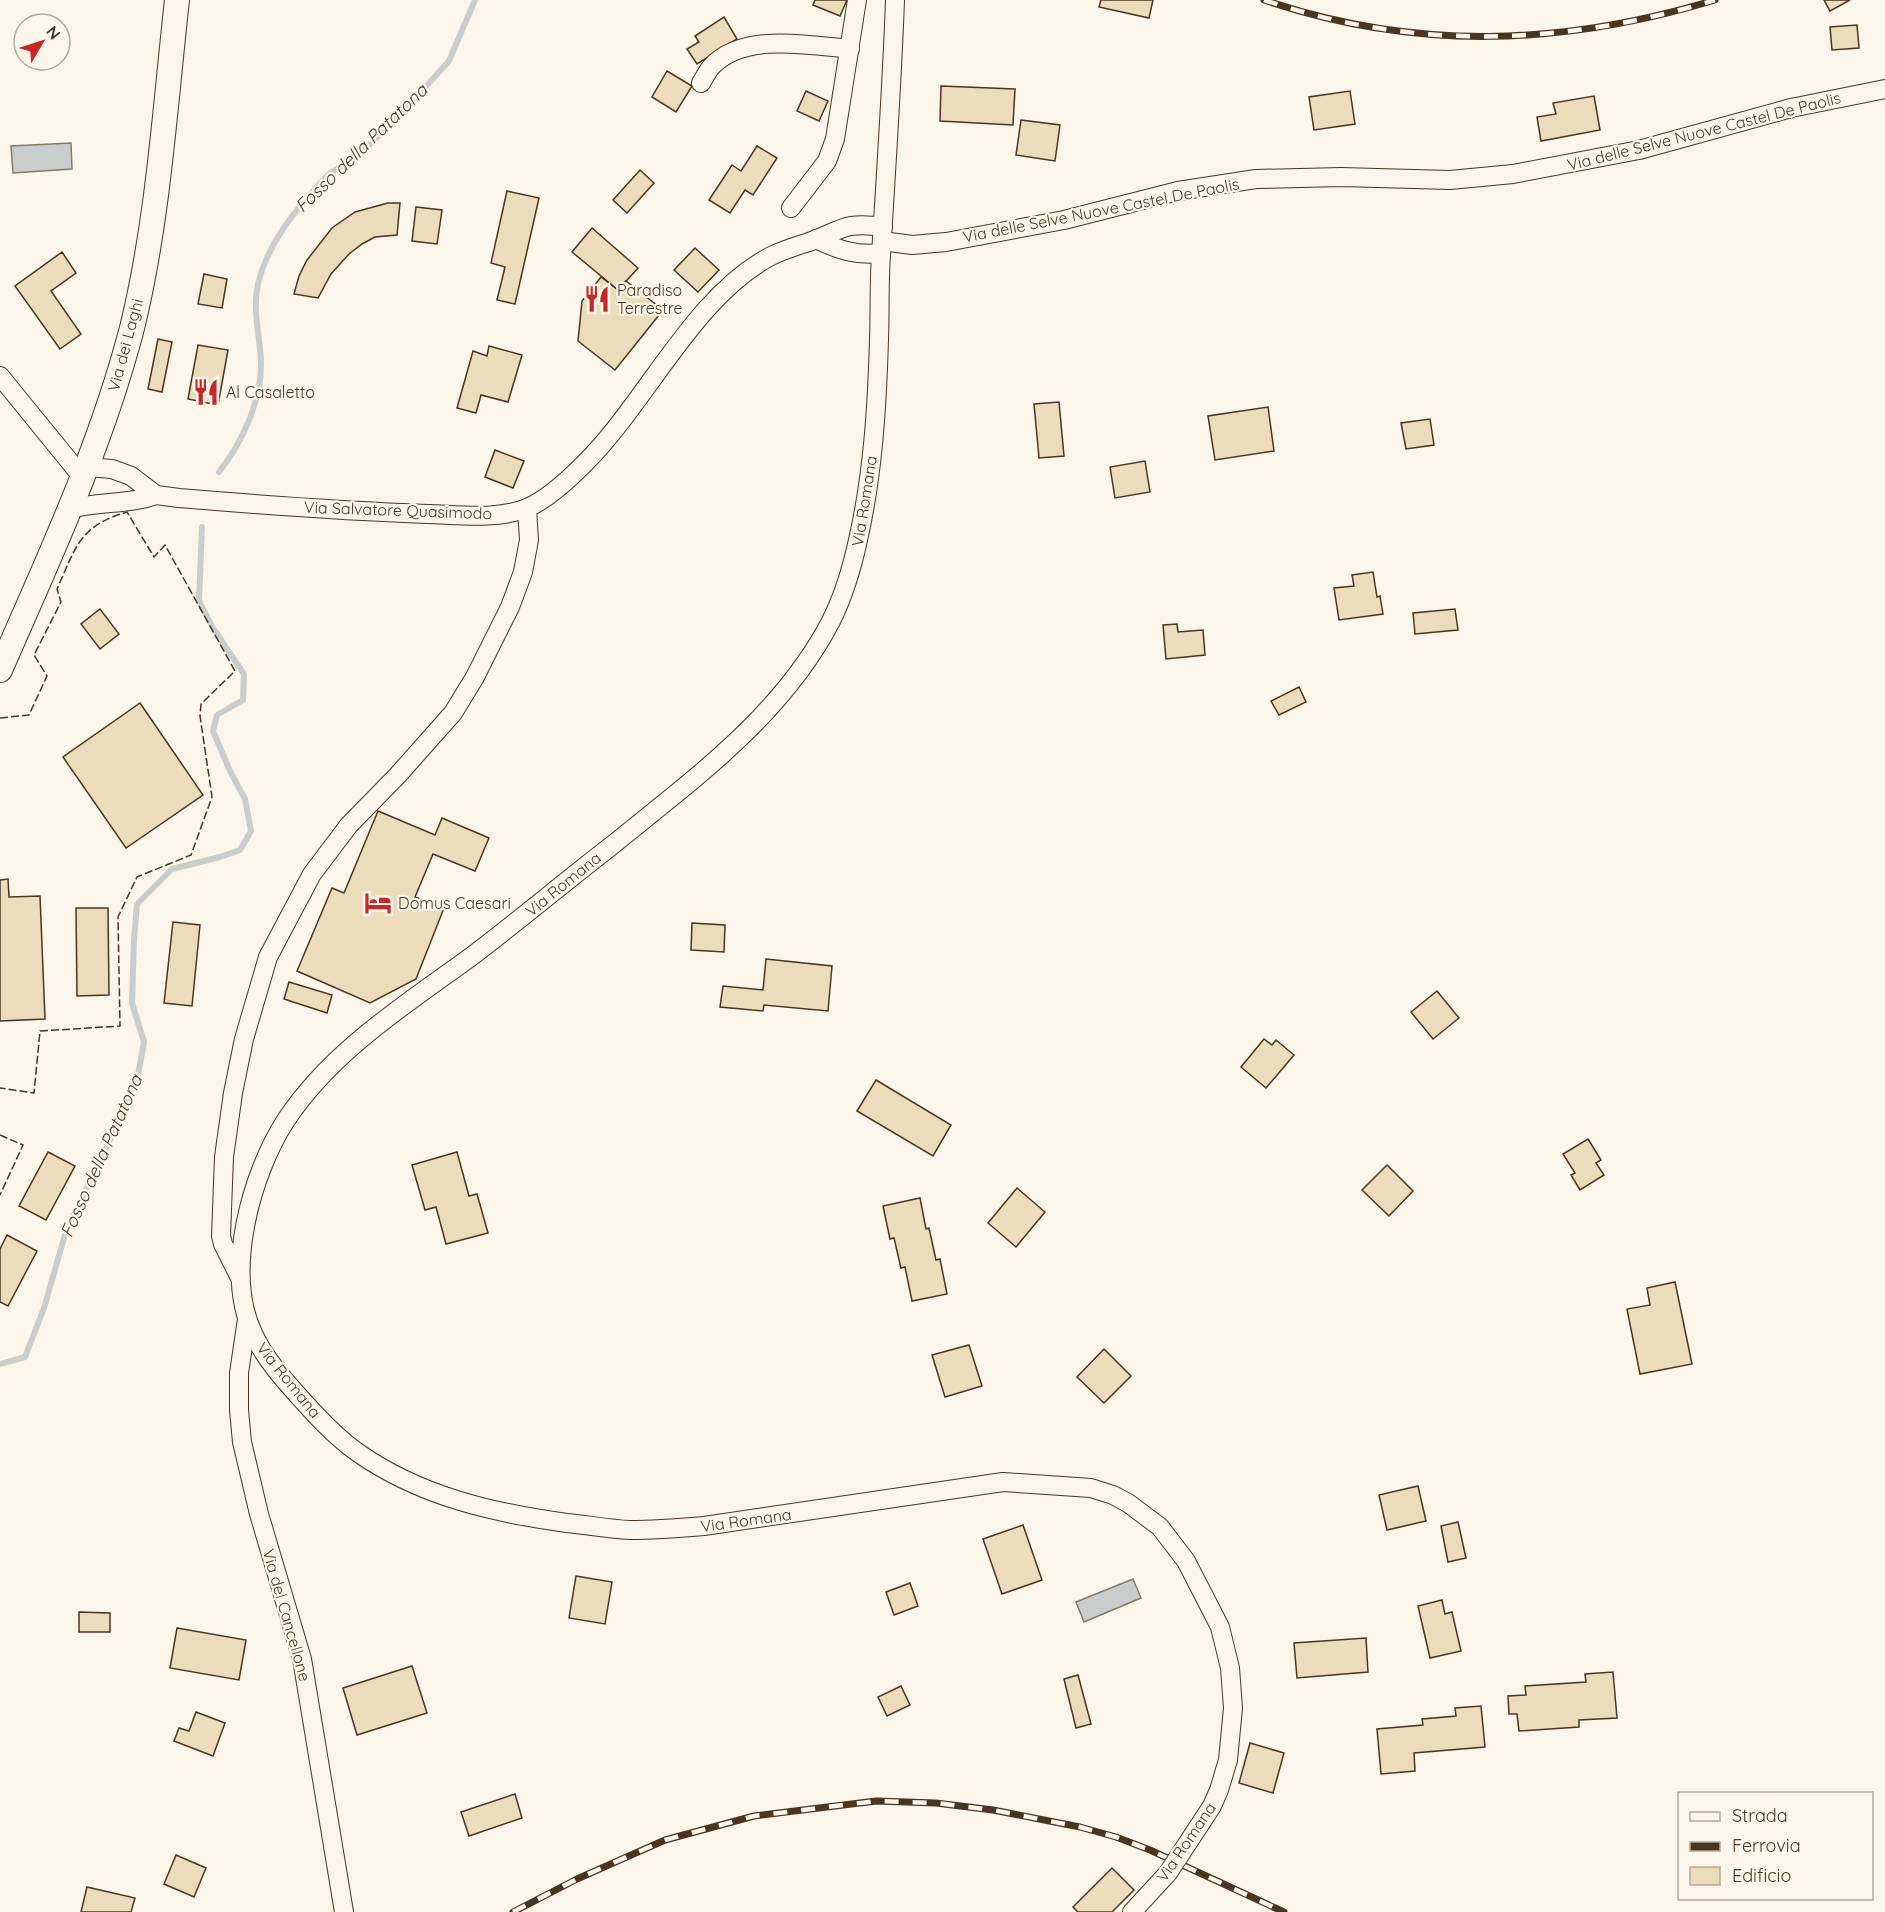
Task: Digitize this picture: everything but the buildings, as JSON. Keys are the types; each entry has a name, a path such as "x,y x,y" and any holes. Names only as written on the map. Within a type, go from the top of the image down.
{"main road":[{"name":"Via dei Laghi","path":"0,670 84,477 124,356 144,270 177,0"}],"street":[{"path":"791,208 826,161 835,139 857,0"},
{"name":"Via Romana","path":"896,0 882,240 874,434 865,511 852,567 835,614 813,652 759,719 720,756 487,945 381,1022 317,1082 284,1123 264,1164 244,1232 239,1277 247,1318 261,1348 293,1390 324,1423 372,1462 404,1479 443,1495 491,1510 522,1517 627,1530 704,1526 1003,1482 1091,1488 1128,1503 1160,1527 1186,1561 1220,1627 1230,1668 1233,1708 1228,1760 1216,1798 1168,1873 1132,1912"},
{"path":"701,83 711,67 727,55 751,46 778,43 850,49"},
{"name":"Via delle Selve Nuove Castel De Paolis","path":"882,240 912,245 946,242 1065,220 1178,191 1256,179 1341,177 1450,180 1522,172 1639,150 1791,108 1885,89"},
{"name":"Via Salvatore Quasimodo","path":"70,509 156,495 255,504 406,513 495,515 527,508 553,492 597,452 696,323 725,290 770,257 846,226 867,225 882,240"},
{"path":"816,239 849,253 863,255 882,240"},
{"path":"0,376 105,502"},
{"name":"Via Salvatore Quasimodo","path":"99,434 109,455 122,472"},
{"name":"Via Salvatore Quasimodo","path":"84,477 105,467 122,472 156,495"},
{"path":"239,1277 220,1236 224,1157 238,1066 268,957 312,874 349,825 397,776 453,713 475,677 510,607 524,572 529,540 527,508"},
{"name":"Via del Cancellone","path":"247,1318 239,1373 242,1443 259,1514 307,1680 344,1912"}],"shaded area":[{"path":"71,143 72,169 13,173 11,146"},
{"path":"1133,1579 1141,1598 1084,1622 1076,1602"}],"waterway":[{"name":"Fosso della Patatona","path":"219,472 243,434 258,391 261,362 256,294 268,254 293,215 323,180 330,173 356,158 400,115 449,61 475,0"},
{"name":"Fosso della Patatona","path":"0,1364 25,1357 44,1308 66,1231 138,1075 144,1042 132,1003 137,904 172,869 240,850 251,831 245,799 213,731 217,715 243,700 244,674 213,628 199,601 202,527"}],"railway":[{"path":"1264,0 1320,17 1377,28 1433,35 1489,36 1545,34 1602,27 1715,0"},
{"path":"513,1912 577,1879 665,1840 754,1816 876,1801 936,1803 993,1810 1080,1827 1150,1850 1284,1912"}],"fence":[{"path":"0,718 29,715 47,676 34,655 61,602 57,589 81,540 98,524 127,512 154,557 165,545 235,671 201,704 200,716 212,797 191,855 137,877 118,917 120,1026 40,1031 34,1093 0,1088"},
{"path":"0,1135 23,1145 0,1195"}],"place":[{"name":"Paradiso Terrestre","path":"597,299"},
{"name":"Al Casaletto","path":"206,392"},
{"name":"Domus Caesari","path":"378,903"}]}
